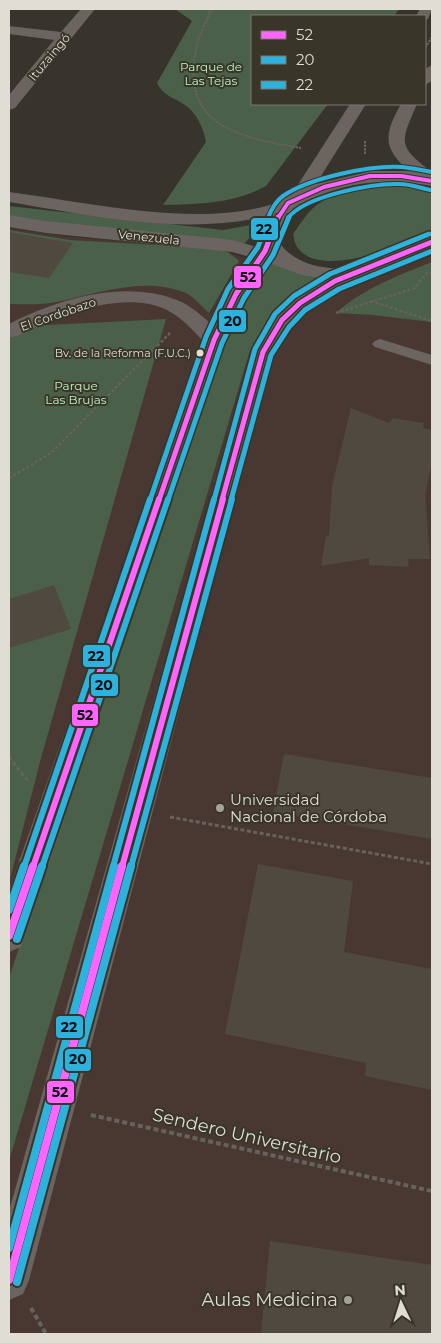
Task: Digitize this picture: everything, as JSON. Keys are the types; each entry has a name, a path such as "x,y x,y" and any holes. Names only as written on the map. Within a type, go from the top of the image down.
{"street":[{"name":"Ituzaingó","path":"9,105 88,9"},
{"path":"9,30 66,37"},
{"path":"9,936 214,340 232,301 266,248 275,222 326,153 357,105"},
{"path":"409,105 396,131 396,142 404,157 432,181"},
{"name":"Venezuela","path":"9,197 119,213 206,219 233,217 291,202 335,183 357,178 394,175 415,176 432,181"},
{"name":"Venezuela","path":"9,221 46,227 266,248"},
{"path":"9,1280 263,352 286,316 305,299 361,271 432,242"},
{"path":"266,248 287,263 301,268 318,272 361,271"},
{"name":"El Cordobazo","path":"9,332 84,303 122,296 154,298 170,304 188,314 214,340"},
{"path":"9,314 84,303"}],"lane":[{"path":"380,344 432,360"}],"path":[{"path":"215,9 211,10 203,25 197,43 192,77 197,99 204,110 216,121 234,130 270,143 326,153"},
{"path":"336,313 415,288 427,273 432,273"},
{"path":"372,302 432,321"},
{"path":"9,478 51,453 188,314"},
{"path":"138,811 432,864"},
{"name":"Sendero Universitario","path":"57,1107 432,1191"}],"shaded area":[{"name":"Universidad Nacional de Córdoba","path":"9,228 69,237 219,249 279,271 320,281 370,279 432,256 432,1334 9,1334"}],"green space":[{"name":"Parque de Las Tejas","path":"175,9 399,9 395,15 251,15 251,105 327,105 266,186 229,200 163,205 206,142 201,126 193,112 165,93 157,83 192,21"},
{"path":"420,186 432,192 432,234 363,257 343,260 325,261 309,257 297,247 293,234 309,212 321,202 348,191 368,187"},
{"path":"9,206 223,230 262,223 245,243 83,227 9,216"},
{"path":"9,230 69,240 210,248 228,252 239,261 209,313 186,293 170,288 153,286 119,288 51,303 9,304"},
{"path":"264,259 321,276 272,318 250,350 9,1161 9,978 214,357 234,306"},
{"path":"432,262 432,322 336,313 346,304 369,290"},
{"name":"Parque Las Brujas","path":"166,319 41,758 9,883 9,327"}],"building":[{"path":"9,232 73,243 49,278 9,272"},
{"path":"351,408 389,423 393,418 424,423 423,428 432,430 432,461 425,495 430,559 408,559 409,567 369,565 369,558 321,566 326,536 329,535 332,486"},
{"path":"54,585 71,629 9,648 9,599"},
{"path":"284,754 432,778 432,839 273,812"},
{"path":"258,864 353,881 344,952 432,969 432,1090 365,1076 366,1063 225,1034"},
{"name":"Aulas Medicina","path":"270,1241 432,1265 432,1334 261,1334"}],"transit line":[{"name":"22","path":"9,910 206,337 228,289 258,247 272,208 283,196 321,179 369,168 402,167 432,172"},
{"name":"52","path":"9,936 214,340 236,294 265,251 280,212 288,203 324,187 370,176 401,176 432,181"},
{"name":"20","path":"17,939 222,343 244,298 273,255 286,220 294,210 327,196 371,185 401,184 430,190"},
{"name":"22","path":"9,1248 255,349 279,310 311,284 350,264 429,234"},
{"name":"52","path":"9,1280 263,352 286,316 317,291 375,263 432,242"},
{"name":"20","path":"17,1282 271,355 280,338 289,327 305,310 321,299 358,280 432,251"}],"place":[{"name":"Bv. de la Reforma (F.U.C.)","path":"200,353"},
{"name":"Universidad Nacional de Córdoba","path":"220,808"},
{"name":"Aulas Medicina","path":"348,1300"}]}
